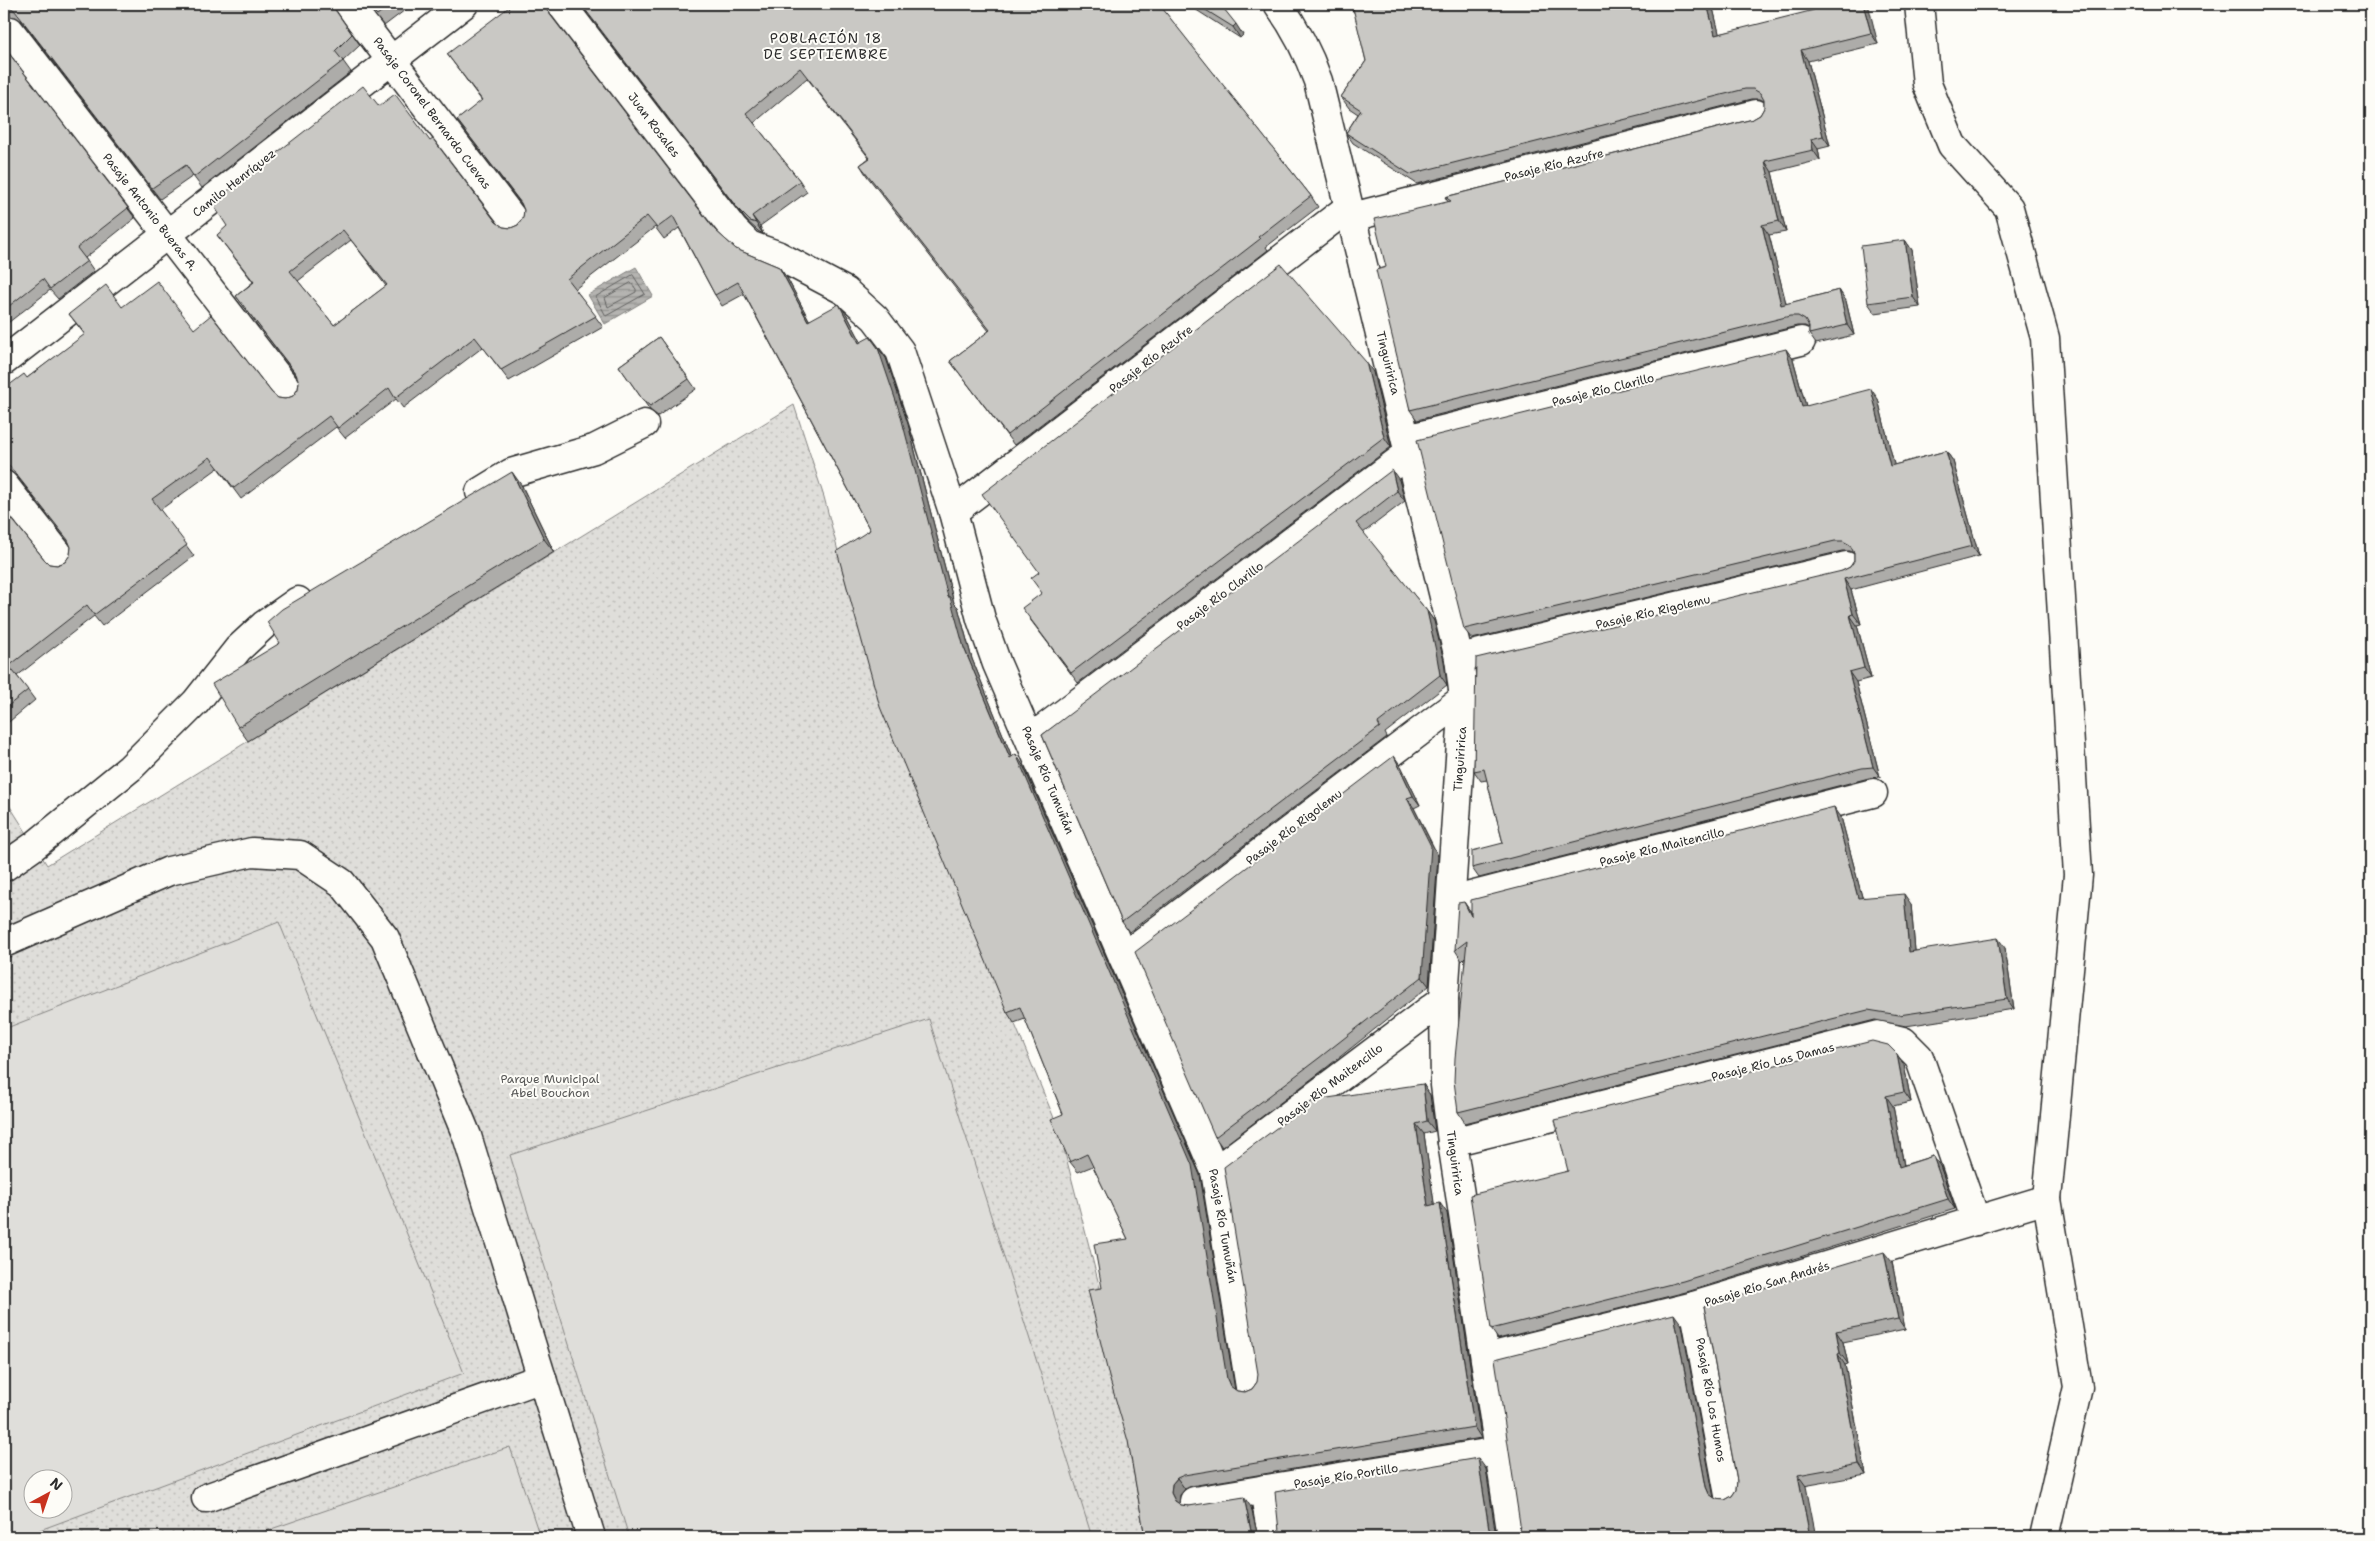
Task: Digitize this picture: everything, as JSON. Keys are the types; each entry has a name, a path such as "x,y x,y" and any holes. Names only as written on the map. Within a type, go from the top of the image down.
{"street":[{"name":"Pasaje Coronel Bernardo Cuevas","path":"348,4 516,223"},
{"name":"Camilo Henríquez","path":"4,361 464,4"},
{"name":"Juan Rosales","path":"561,4 734,230 748,245"},
{"name":"Tinguiririca","path":"1278,4 1295,27 1308,53 1318,81 1459,658 1464,698 1444,999 1445,1085 1512,1537"},
{"path":"1919,4 1927,84 1952,145 2009,208 2045,338 2078,875 2047,1200 2078,1387 2044,1537"},
{"name":"Pasaje Antonio Bueras A.","path":"10,31 291,394"},
{"name":"Pasaje Río Azufre","path":"953,512 1351,212 1756,114"},
{"name":"Pasaje Río Tumuñán","path":"748,245 777,255 845,291 875,318 900,351 953,512 981,619 997,664 1215,1171 1250,1387"},
{"name":"Pasaje Río Clarillo","path":"1030,739 1408,446 1800,341"},
{"path":"460,504 511,473 594,448 644,424"},
{"path":"4,485 63,560"},
{"name":"Pasaje Río Rigolemu","path":"1459,658 1846,566"},
{"path":"4,867 34,846 130,768 196,702 245,643 282,610 316,590"},
{"name":"Pasaje Río Rigolemu","path":"1124,957 1464,698"},
{"name":"Pasaje Río Maitencillo","path":"1451,901 1873,793"},
{"path":"4,943 169,871 252,852 300,855 342,884 385,938 467,1136 592,1537"},
{"name":"Pasaje Río Maitencillo","path":"1215,1171 1444,999"},
{"name":"Pasaje Río Las Damas","path":"1452,1142 1879,1035 1903,1041 1919,1057 1976,1221"},
{"name":"Pasaje Río San Andrés","path":"1485,1358 1694,1306 2047,1200"},
{"name":"Pasaje Río Los Humos","path":"1694,1306 1728,1495"},
{"path":"206,1498 542,1378"},
{"name":"Pasaje Río Portillo","path":"1194,1501 1498,1451"},
{"path":"1264,1489 1272,1537"}],"green space":[{"name":"Parque Municipal Abel Bouchon","path":"794,405 824,497 848,590 1004,998 1059,1130 1103,1300 1119,1396 1150,1537 4,1537 4,797 47,865"},
{"path":"279,922 464,1373 21,1537 4,1537 4,1029"},
{"path":"929,1019 1092,1537 629,1537 510,1155"},
{"path":"510,1447 540,1537 248,1537"}],"water":[{"path":"636,267 653,296 605,324 588,295"}],"building":[{"path":"4,4 331,4 352,34 335,51 343,61 194,177 186,165 152,188 15,11"},
{"path":"367,4 392,4 377,15"},
{"path":"513,4 542,4 715,230 736,249 779,267 808,321 839,304 859,343 870,337 878,348 900,413 948,597 950,597 964,648 1010,758 1016,754 1192,1165 1227,1379 1230,1386 1237,1391 1245,1392 1252,1389 1257,1382 1258,1374 1224,1167 1314,1100 1423,1084 1427,1121 1416,1124 1428,1206 1440,1203 1474,1427 1184,1475 1177,1478 1172,1484 1171,1493 1175,1501 1181,1505 1189,1506 1244,1497 1252,1536 1254,1537 1145,1537 1128,1441 1109,1377 1088,1290 1102,1288 1094,1244 1128,1239 1087,1154 1070,1162 1051,1119 1063,1114 1020,1007 1007,1012 880,707 837,551 870,530 738,282 715,295 673,216 657,228 647,216 567,279 596,316 501,370 475,337 395,398 389,388 338,428 329,416 234,488 210,457 152,499 187,545 94,615 87,605 9,666 28,690 4,709 4,509 49,564 57,565 65,562 70,555 71,547 68,540 4,461 4,389 24,374 27,378 85,334 69,314 106,285 122,307 157,281 194,329 211,315 272,393 278,398 285,399 293,396 298,389 299,382 296,374 236,296 254,282 217,235 227,226 212,203 363,86 379,106 395,94 430,141 433,139 496,222 503,227 511,228 518,225 523,218 524,210 521,203 457,120 482,100 447,54","holes":["343,230 387,285 334,325 290,271"]},
{"path":"581,4 1159,4 1311,196 1258,237 1260,239 1007,435 950,361 990,330 860,165 870,158 800,68 746,113 800,181 752,216 756,223 750,221 738,209"},
{"path":"1196,4 1220,4 1236,24 1233,27"},
{"path":"1352,4 1707,4 1715,35 1814,10 1813,6 1823,4 1863,4 1871,33 1801,50 1823,136 1811,139 1813,150 1765,161 1779,221 1762,225 1781,305 1839,290 1847,325 1809,334 1809,327 1805,320 1798,316 1790,316 1410,410 1376,270 1386,267 1374,219 1451,201 1445,197 1753,119 1760,115 1764,108 1764,100 1760,93 1753,89 1745,89 1410,174 1346,133 1361,110 1341,97 1366,61"},
{"path":"4,47 128,208 77,248 87,261 50,289 43,279 4,310"},
{"path":"1905,240 1913,297 1868,303 1861,246"},
{"path":"1281,264 1366,362 1384,437 1071,673 1022,608 1042,593 1031,578 1039,572 982,494"},
{"path":"659,337 689,379 650,406 643,400 619,366"},
{"path":"1786,349 1802,407 1871,389 1890,466 1946,451 1972,546 1844,579 1853,614 1850,615 1864,668 1849,672 1873,767 1862,768 1472,868 1472,851 1503,843 1484,769 1474,771 1476,658 1842,571 1850,567 1854,561 1854,553 1850,545 1843,541 1835,541 1464,629 1417,440"},
{"path":"1392,470 1397,491 1356,523 1427,611 1440,675 1378,723 1380,727 1122,922 1042,735"},
{"path":"512,472 544,539 238,727 212,684 280,643 267,622 282,609"},
{"path":"1394,756 1413,796 1407,798 1431,846 1422,977 1215,1137 1135,952"},
{"path":"1834,807 1858,898 1904,894 1909,952 1998,938 2007,999 1899,1015 1868,1010 1458,1112 1454,1081 1455,1058 1467,941 1455,950 1458,903 1464,902 1471,916 1471,900"},
{"path":"1872,1041 1888,1045 1897,1054 1904,1092 1886,1096 1899,1167 1933,1156 1948,1199 1683,1281 1491,1329 1470,1195 1568,1171 1555,1120"},
{"path":"1884,1252 1898,1319 1836,1331 1840,1353 1838,1354 1859,1464 1798,1475 1810,1537 1515,1537 1519,1532 1520,1524 1495,1359 1674,1314 1706,1487 1709,1494 1716,1499 1725,1500 1732,1496 1736,1490 1737,1481 1704,1306"},
{"path":"1478,1458 1489,1529 1494,1537 1275,1537 1279,1531 1275,1492"}],"district":[{"name":"POBLACIÓN 18 DE SEPTIEMBRE","path":"826,46"}]}
